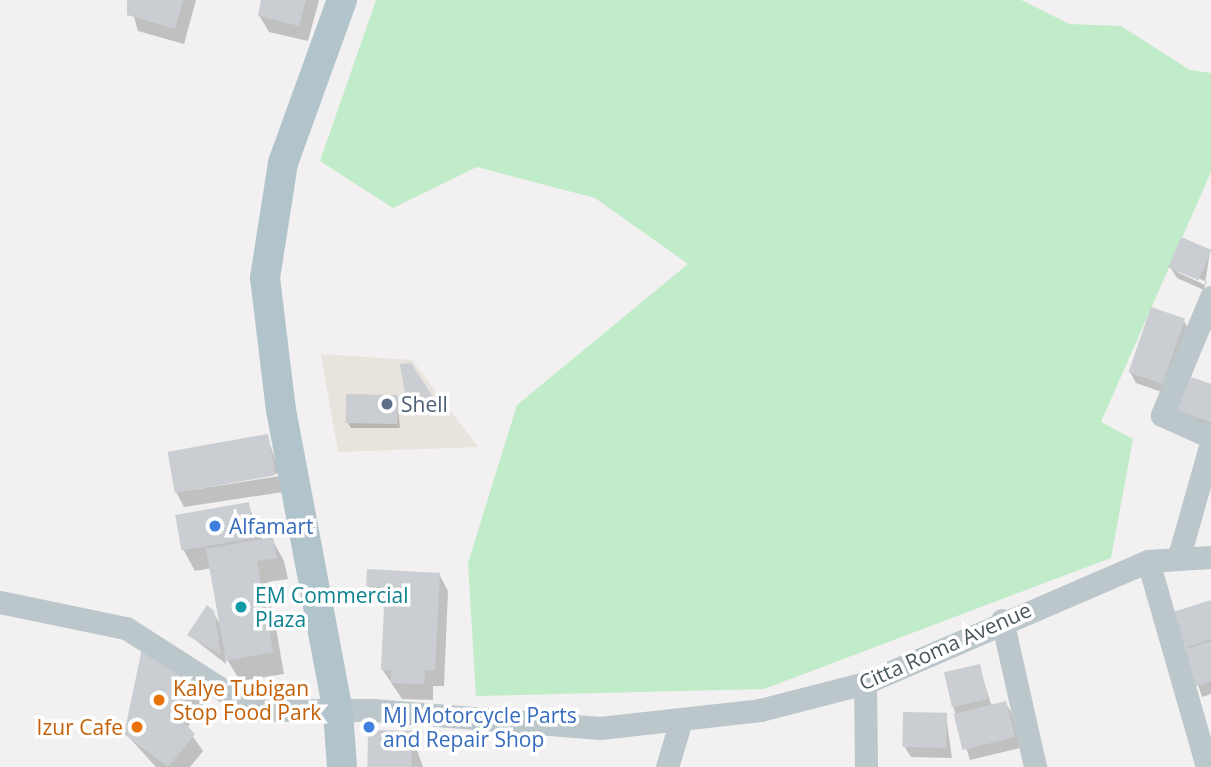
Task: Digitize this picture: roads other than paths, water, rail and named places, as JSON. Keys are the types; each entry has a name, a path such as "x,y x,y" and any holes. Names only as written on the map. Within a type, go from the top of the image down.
{"main road":[{"path":"342,0 283,163 265,278 281,410 338,712 342,767"}],"street":[{"path":"1211,297 1203,332 1162,415 1211,437"},
{"path":"1179,556 1211,443"},
{"name":"Citta Roma Avenue","path":"0,602 126,628 254,710 338,712 589,727 681,720 760,710 865,683 1002,620 1148,561 1179,556 1211,557"},
{"path":"1148,561 1206,767"},
{"path":"1002,620 1035,767"},
{"path":"865,683 866,767"},
{"path":"667,767 681,720"}],"place":[{"name":"Shell","path":"387,404"},
{"name":"Alfamart","path":"215,526"},
{"name":"EM Commercial Plaza","path":"241,607"},
{"name":"Kalye Tubigan Stop Food Park","path":"159,700"},
{"name":"Izur Cafe","path":"137,727"},
{"name":"MJ Motorcycle Parts and Repair Shop","path":"369,727"}]}
